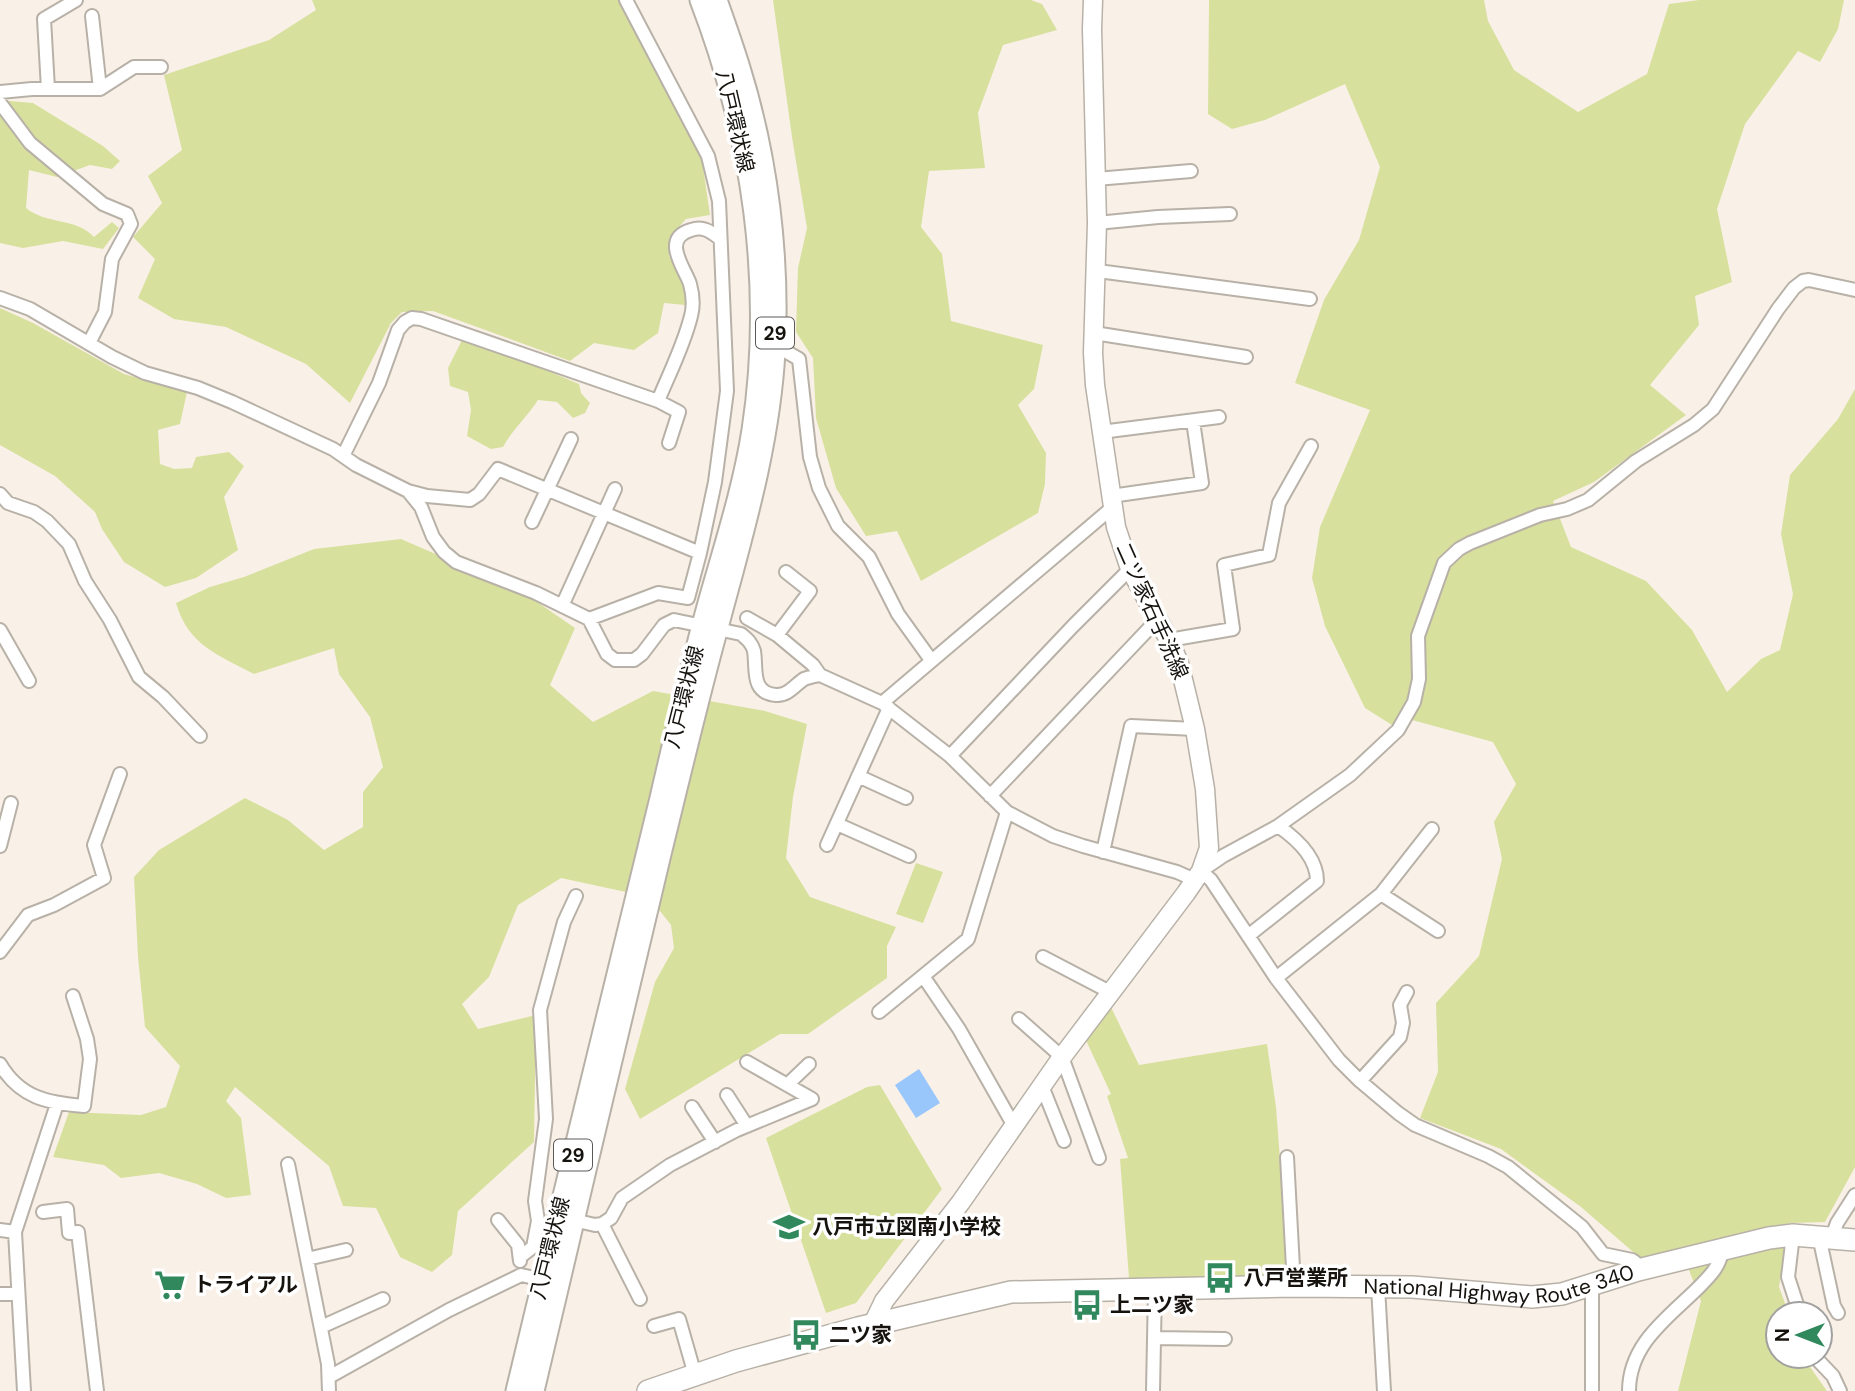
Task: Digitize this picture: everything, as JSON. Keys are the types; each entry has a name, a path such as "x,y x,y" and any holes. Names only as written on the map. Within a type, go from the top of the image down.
{"highway":[{"name":"National Highway Route 340","path":"648,1391 736,1361 873,1324 1011,1292 1294,1286 1412,1287 1532,1297 1562,1294 1638,1270 1793,1235 1855,1240"}],"main road":[{"name":"八戸環状線","path":"534,1391 567,1219 710,626 752,430 760,354 760,281 752,195 735,106 700,0"},
{"name":"八戸環状線","path":"710,626 753,497 766,434 775,350 769,200 759,141 741,68 717,0"},
{"name":"八戸環状線","path":"516,1391 542,1280 567,1219"}],"street":[{"path":"47,89 44,19 76,0"},
{"path":"589,619 658,593 688,597 715,482 727,391 719,201 709,156 626,0"},
{"name":"二ツ家石手洗線","path":"873,1324 884,1301 961,1202 1062,1056 1198,876 1209,848 1205,789 1195,729 1179,663 1130,569 1112,502 1101,432 1095,385 1094,334 1098,271 1093,0"},
{"path":"92,16 100,89"},
{"path":"0,92 100,89 134,67 161,67"},
{"path":"0,103 30,143 103,204 127,214 131,224 112,259 105,312 89,343"},
{"path":"1096,179 1191,171"},
{"path":"1097,223 1158,216 1230,214"},
{"path":"658,401 691,317 693,301 690,282 676,253 679,240 686,231 698,227 709,230 719,239"},
{"path":"1098,271 1310,299"},
{"path":"1198,876 1223,856 1278,826 1350,775 1398,730 1414,702 1419,678 1418,636 1424,614 1444,563 1458,549 1540,515 1567,509 1588,500 1636,461 1694,425 1713,409 1778,309 1802,281 1810,279 1855,290"},
{"path":"0,298 30,309 145,373 198,388 333,449 408,491 427,496 470,500 480,494 498,469 700,552"},
{"path":"344,456 379,383 398,330 412,318 658,401 679,412 669,443"},
{"path":"1094,334 1246,357"},
{"path":"775,350 785,351 799,359 810,457 819,488 838,526 869,557 898,614 930,660"},
{"path":"1101,432 1219,417"},
{"path":"827,845 885,706 930,660 1017,590 1112,502 1202,483 1193,421"},
{"path":"532,522 571,439"},
{"path":"1169,640 1233,629 1224,565 1269,555 1279,503 1311,446"},
{"path":"562,606 615,489"},
{"path":"408,491 421,507 433,537 456,562 589,619 607,654 615,660 634,660 642,654 664,625 674,620 741,634 750,642 754,652 754,677 761,688 775,695 787,692 803,680 820,675"},
{"path":"0,494 8,503 34,512 47,521 69,544 85,581 110,620 139,677 163,697 200,736"},
{"path":"950,756 1130,569"},
{"path":"776,635 810,591 786,572"},
{"path":"747,618 776,635 813,665 820,675 885,706 950,756 1007,813 1053,836 1102,852 1211,880 1276,978 1334,1054 1360,1081 1415,1125 1508,1167 1583,1227 1604,1254 1632,1260 1638,1270"},
{"path":"990,796 1158,620"},
{"path":"0,631 29,681"},
{"path":"1102,852 1131,726 1195,729"},
{"path":"0,952 28,915 54,905 104,878 94,845 120,774"},
{"path":"858,776 906,799"},
{"path":"0,846 11,803"},
{"path":"878,1012 968,939 1007,813"},
{"path":"837,824 909,856"},
{"path":"1248,936 1317,881 1315,864 1295,837 1278,826"},
{"path":"1276,978 1381,894 1432,829"},
{"path":"1381,894 1438,931"},
{"path":"520,1257 533,1247 538,1221 535,1201 546,1119 540,1010 564,922 576,896"},
{"path":"1043,957 1110,992"},
{"path":"923,976 959,1029 1014,1126"},
{"path":"1360,1081 1401,1037 1403,1023 1400,1005 1407,992"},
{"path":"0,1065 23,1092 57,1104 84,1106 90,1059 87,1039 73,996"},
{"path":"1019,1019 1062,1056 1099,1158"},
{"path":"567,1219 602,1224 611,1218 622,1198 670,1165 747,1126 813,1099 747,1062"},
{"path":"787,1085 809,1064"},
{"path":"1042,1086 1064,1141"},
{"path":"727,1096 747,1126"},
{"path":"24,1391 16,1293 15,1233 57,1104"},
{"path":"692,1107 715,1142"},
{"path":"1287,1157 1294,1286"},
{"path":"288,1164 321,1327 329,1391"},
{"path":"1838,1313 1833,1306 1826,1237 1855,1195"},
{"path":"43,1212 67,1209 69,1233 79,1232 97,1391"},
{"path":"498,1220 519,1245 521,1275"},
{"path":"602,1224 640,1299"},
{"path":"0,1230 15,1233"},
{"path":"1793,1235 1788,1277 1795,1300"},
{"path":"307,1259 346,1250"},
{"path":"1629,1391 1632,1365 1648,1336 1711,1276 1721,1261 1722,1250"},
{"path":"329,1377 449,1310 521,1275 542,1280"},
{"path":"1592,1286 1592,1391"},
{"path":"1378,1287 1384,1391"},
{"path":"1153,1391 1156,1288"},
{"path":"0,1294 16,1293"},
{"path":"321,1327 383,1300"},
{"path":"654,1326 679,1319 695,1375"},
{"path":"1154,1338 1224,1339"},
{"path":"1827,1370 1840,1391"}],"green space":[{"path":"312,0 619,0 702,160 710,215 686,219 669,238 669,256 689,293 685,305 664,303 658,333 634,350 594,343 570,361 433,311 402,312 391,323 350,403 306,364 226,327 174,319 138,298 155,259 133,237 162,203 148,176 182,150 164,75 269,40 316,10"},
{"path":"773,0 1031,0 1042,4 1057,30 1003,45 978,113 985,168 929,171 921,227 942,254 951,321 1043,345 1034,389 1018,405 1046,453 1045,484 1038,513 921,581 897,531 866,536 836,488 816,418 813,358 796,332 798,268 807,228"},
{"path":"1209,0 1484,0 1488,21 1514,70 1578,112 1647,74 1669,4 1699,0 1844,0 1838,29 1820,62 1798,51 1745,124 1717,209 1732,282 1695,296 1699,325 1650,385 1686,415 1594,482 1553,501 1571,547 1646,581 1692,630 1727,692 1761,659 1780,650 1793,594 1781,534 1790,475 1838,419 1855,389 1855,1167 1825,1222 1789,1223 1779,1287 1784,1300 1764,1300 1764,1370 1812,1370 1827,1391 1678,1391 1701,1301 1684,1257 1639,1257 1581,1207 1501,1149 1420,1118 1438,1072 1436,1003 1479,956 1502,859 1494,822 1516,784 1493,742 1412,720 1392,725 1365,708 1325,626 1312,578 1320,527 1370,410 1295,383 1324,300 1359,240 1380,167 1345,84 1265,120 1232,129 1208,114"},
{"path":"0,102 33,103 103,146 120,161 112,169 90,165 57,177 29,170 26,208 43,217 78,226 94,237 112,222 119,228 103,249 63,241 23,248 0,243"},
{"path":"0,308 33,323 124,374 187,392 180,424 158,430 160,464 174,469 192,468 196,457 229,452 244,466 224,497 238,550 196,578 165,587 124,562 102,529 95,512 55,476 0,445"},
{"path":"462,340 515,357 579,384 581,393 590,403 585,413 573,418 557,402 538,400 503,447 491,449 467,436 471,410 468,392 450,386 448,368"},
{"path":"401,539 521,591 575,628 550,685 593,722 653,691 765,711 807,724 793,797 786,858 810,897 896,927 887,946 887,978 808,1034 780,1034 640,1119 625,1089 655,982 674,948 671,925 649,897 561,878 518,905 489,977 462,1004 478,1029 536,1015 534,1142 458,1211 452,1255 432,1272 400,1257 376,1208 343,1206 329,1166 235,1087 226,1101 241,1118 251,1195 226,1198 197,1184 159,1173 121,1178 104,1165 53,1157 69,1112 141,1115 166,1107 180,1066 145,1027 134,877 159,850 245,798 288,820 324,850 363,827 363,792 383,767 370,717 339,674 334,648 254,674 196,639 181,617 176,603 210,587 244,577 314,549"},
{"path":"916,863 943,872 923,923 896,914"},
{"path":"1109,1003 1139,1065 1267,1044 1276,1107 1289,1277 1129,1278 1120,1159 1128,1158 1107,1096 1111,1094 1084,1036"},
{"path":"880,1085 942,1189 856,1303 826,1313 766,1138 867,1087"}],"water":[{"path":"919,1069 940,1103 916,1118 895,1085"}],"place":[{"name":"八戸市立図南小学校","path":"789,1227"},
{"name":"八戸営業所","path":"1220,1278"},
{"name":"トライアル","path":"170,1285"},
{"name":"上二ツ家","path":"1087,1305"},
{"name":"二ツ家","path":"806,1335"}]}
